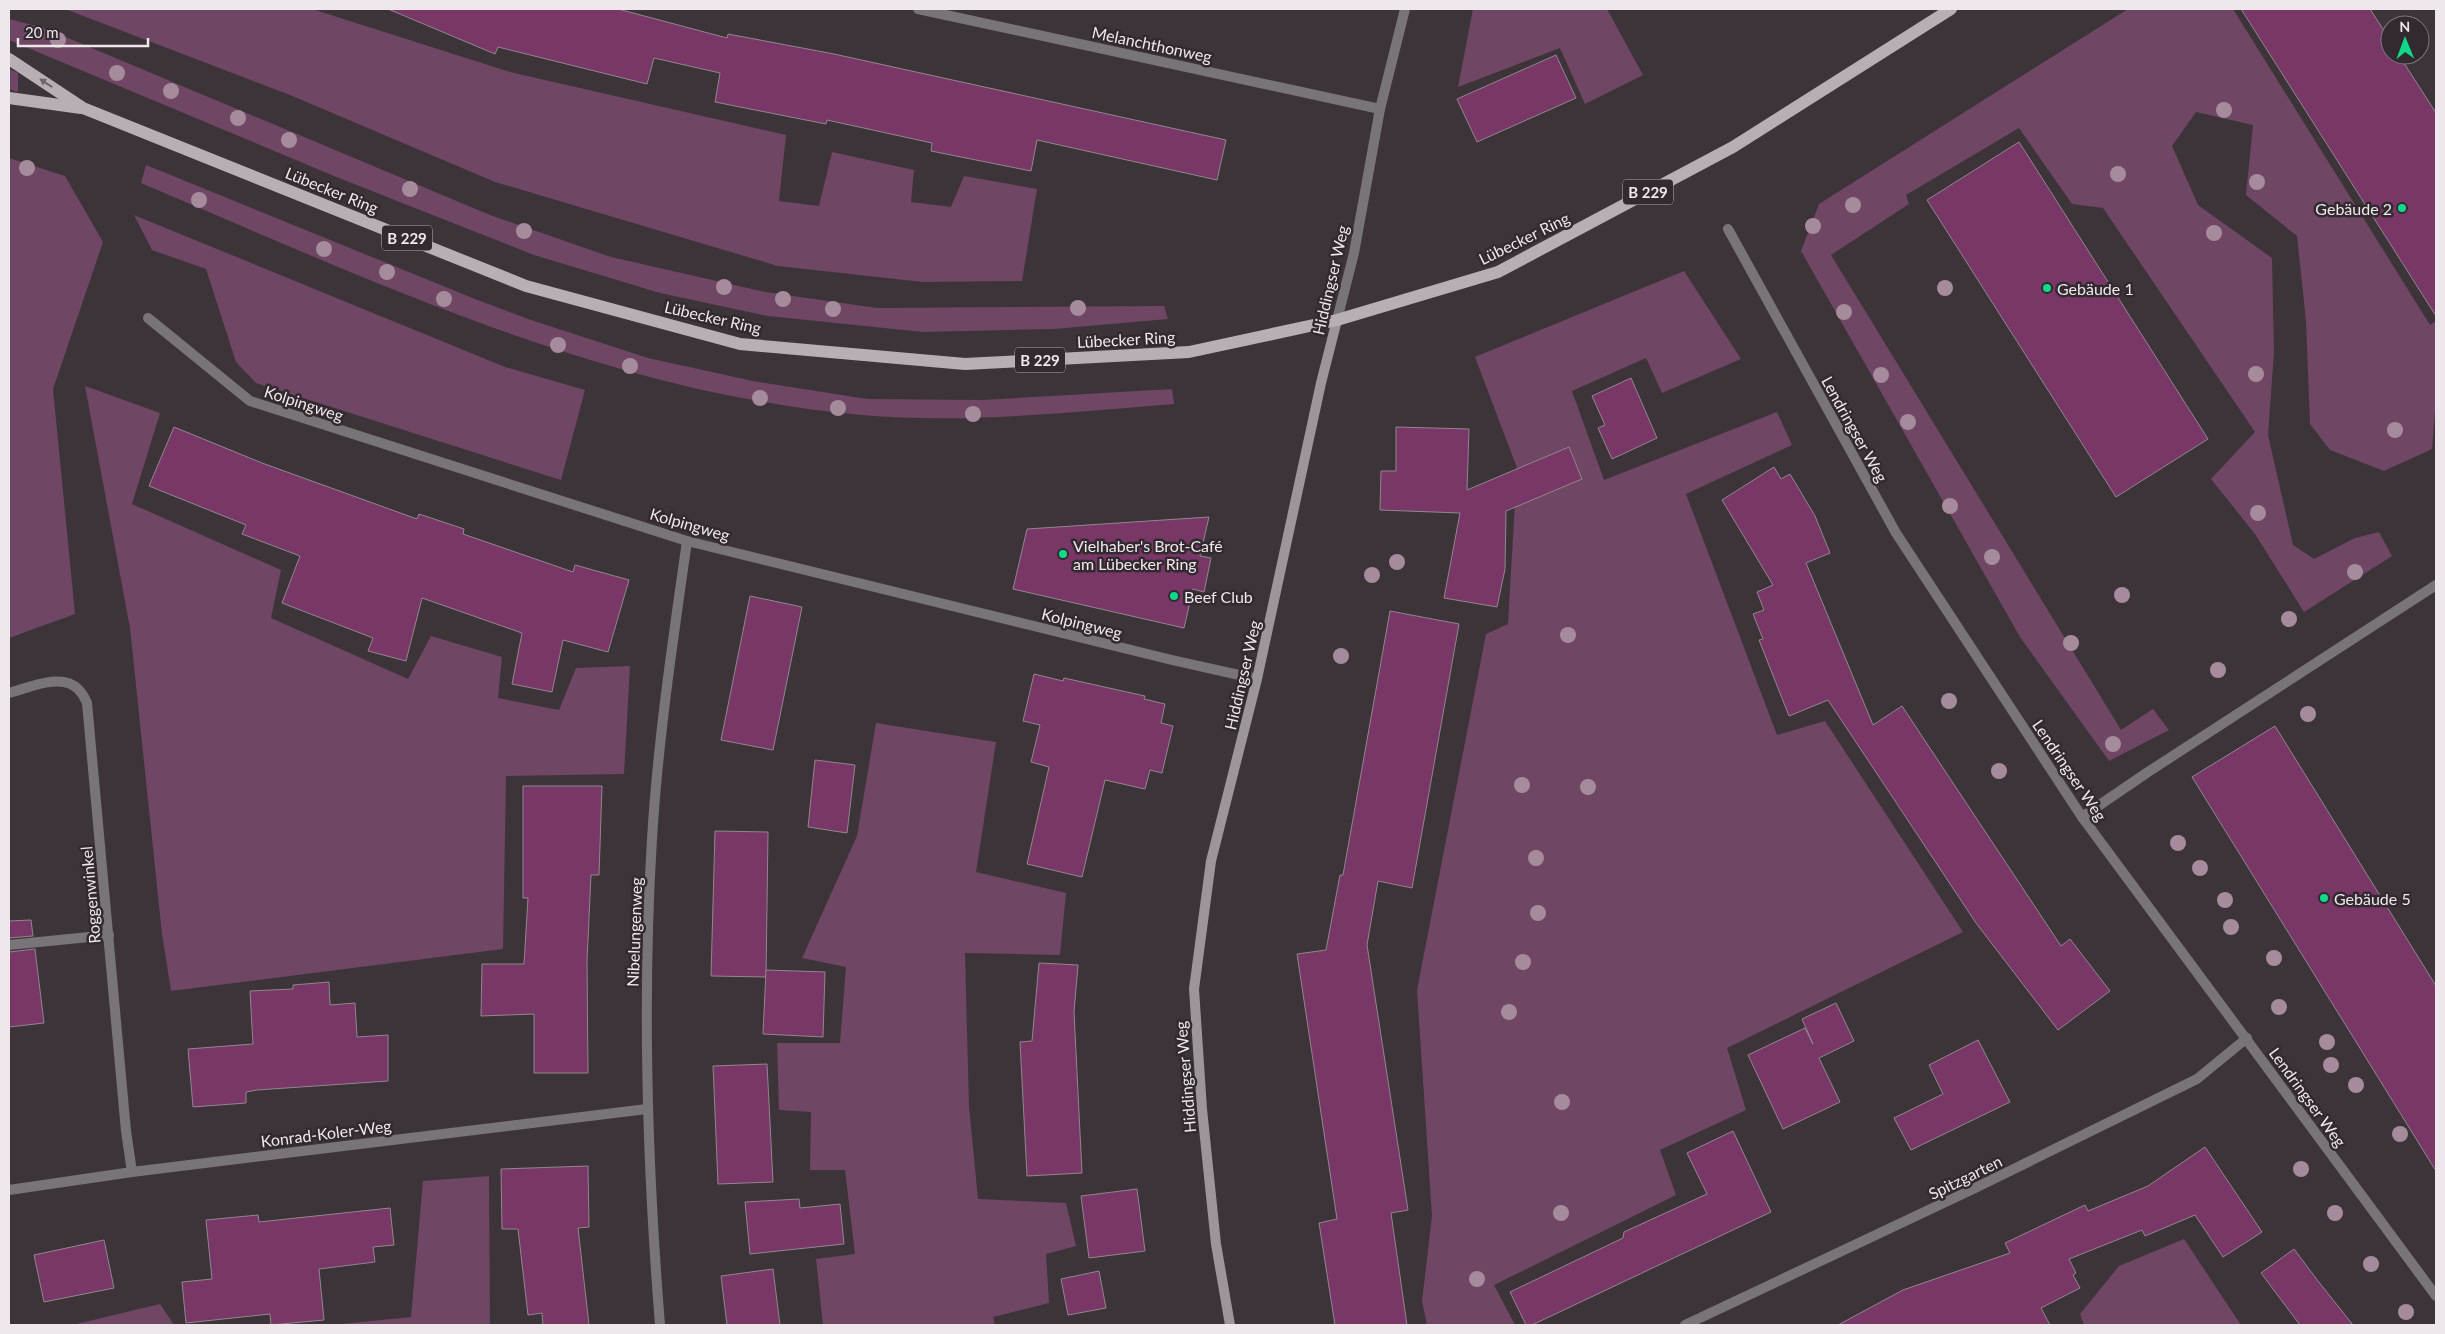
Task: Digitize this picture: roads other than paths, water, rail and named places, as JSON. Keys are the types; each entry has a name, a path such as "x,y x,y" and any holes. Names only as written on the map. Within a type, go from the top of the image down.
{"main road":[{"name":"Lübecker Ring","path":"9,58 83,108 526,286 740,344 965,364 1189,352 1337,320 1498,272 1733,148 1951,9"},
{"name":"Lübecker Ring","path":"9,98 83,108"},
{"name":"Hiddingser Weg","path":"1230,1325 1216,1244 1202,1109 1194,989 1211,861 1257,679 1321,384 1337,320"}],"street":[{"name":"Melanchthonweg","path":"918,9 1380,109"},
{"name":"Hiddingser Weg","path":"1337,320 1354,252 1380,109 1405,9"},
{"name":"Lendringser Weg","path":"1728,229 1896,533 2082,817 2436,1296"},
{"name":"Kolpingweg","path":"148,318 250,401 687,541 1172,660 1257,679"},
{"name":"Nibelungenweg","path":"660,1325 647,1109 647,966 652,838 666,684 687,541"},
{"path":"2082,817 2436,585"},
{"name":"Roggenwinkel","path":"9,692 56,681 67,682 78,688 87,703 126,1130 132,1172"},
{"path":"9,946 109,935"},
{"name":"Spitzgarten","path":"1685,1325 1972,1190 2197,1079 2247,1038"},
{"name":"Konrad-Koler-Weg","path":"9,1190 132,1172 647,1109"}],"place":[{"name":"Gebäude 2","path":"2402,208"},
{"name":"Gebäude 1","path":"2047,288"},
{"name":"Vielhaber's Brot-Café am Lübecker Ring","path":"1063,554"},
{"name":"Beef Club","path":"1174,596"},
{"name":"Gebäude 5","path":"2324,898"}]}
